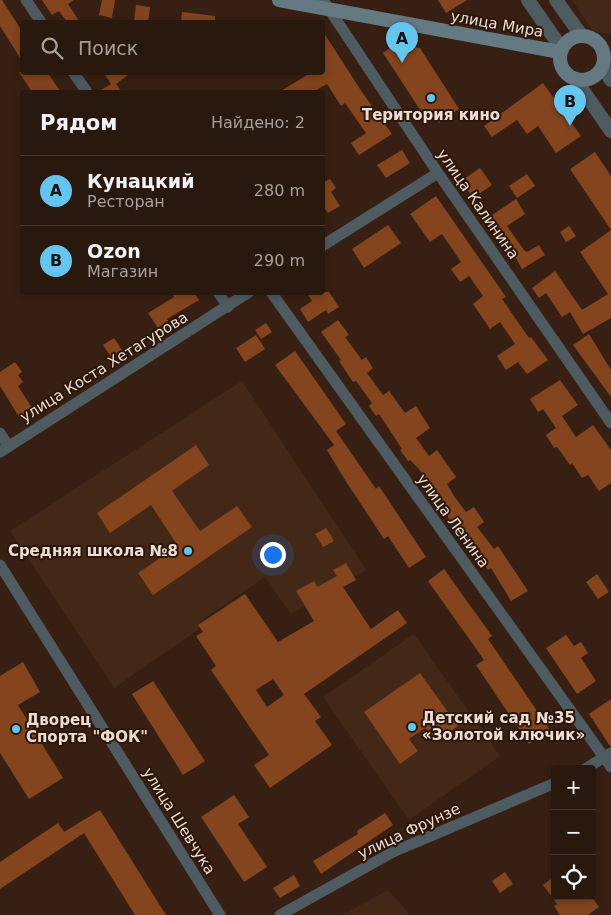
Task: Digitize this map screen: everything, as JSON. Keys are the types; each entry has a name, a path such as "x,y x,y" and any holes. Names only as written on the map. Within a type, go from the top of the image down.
{"main road":[{"name":"улица Мира","path":"279,0 327,5 561,50"},
{"path":"581,35 590,36 598,41 603,48 606,61 591,78 575,79 562,68 561,50 573,37 581,35"}],"street":[{"path":"26,0 40,20"},
{"path":"528,0 561,50"},
{"path":"556,0 581,35"},
{"name":"улица Калинина","path":"327,5 438,173 611,423"},
{"path":"606,61 611,80"},
{"path":"76,75 86,90"},
{"path":"575,79 611,131"},
{"path":"325,244 438,173"},
{"path":"220,295 228,306"},
{"name":"улица Коста Хетагурова","path":"4,449 244,295"},
{"name":"улица Ленина","path":"273,295 607,755 611,767"},
{"path":"0,433 4,449"},
{"name":"улица Шевчука","path":"0,565 220,915"},
{"path":"591,765 607,755"},
{"name":"улица Фрунзе","path":"280,915 393,852 551,785"}],"shaded area":[{"path":"572,0 611,0 611,34 593,31"},
{"name":"Средняя школа №8","path":"242,381 366,570 291,614 265,577 199,622 202,627 114,688 10,531"},
{"name":"Детский сад №35 «Золотой ключик»","path":"414,634 500,756 409,820 323,697"},
{"path":"388,890 410,915 342,915"}],"building":[{"path":"0,0 2,0 20,28 20,58 0,26"},
{"path":"42,0 74,0 68,4 79,20 66,20 59,11 52,15"},
{"path":"102,0 115,0 112,18 99,15"},
{"path":"438,0 467,0 446,13"},
{"path":"136,5 150,7 148,20 134,20"},
{"path":"182,12 215,16 215,20 181,20"},
{"path":"325,35 392,134 359,155 351,143 366,133 345,103 341,106 327,84 316,90 282,90 307,75 325,75"},
{"path":"396,44 420,48 459,109 439,123 433,114 426,119 383,53"},
{"path":"21,75 49,75 60,90 31,90"},
{"path":"105,75 128,75 116,84 120,90 101,90 111,84"},
{"path":"543,83 581,136 556,153 538,126 527,134 517,120 492,137 484,126"},
{"path":"402,150 410,163 386,178 377,165"},
{"path":"595,152 611,176 611,230 570,169"},
{"path":"480,168 492,185 473,198 461,181"},
{"path":"527,174 535,186 517,198 509,186"},
{"path":"330,179 336,188 331,192 340,206 328,213 325,209 325,182"},
{"path":"436,196 506,297 502,299 529,338 531,337 548,360 527,374 518,362 506,370 497,356 515,344 500,322 490,329 473,304 483,296 469,276 460,282 451,269 461,262 442,234 430,242 410,214"},
{"path":"516,199 525,214 507,226 524,250 527,252 539,245 545,255 522,269 510,248 507,251 486,219"},
{"path":"388,225 401,243 364,268 352,249"},
{"path":"569,226 576,236 566,242 560,232"},
{"path":"611,230 611,318 583,334 570,312 562,317 546,293 539,298 532,288 555,271 582,310 608,294 580,252"},
{"path":"325,292 329,292 339,307 328,314 326,310 308,322 300,309 312,301 308,295 325,295"},
{"path":"173,295 196,295 199,300 167,319 168,321 158,328 148,313 174,297"},
{"path":"338,320 349,335 345,337 362,360 366,357 373,368 367,373 383,395 389,391 405,413 416,406 430,428 416,438 429,456 437,450 456,477 447,484 454,496 466,512 474,507 484,522 477,527 494,549 498,546 528,591 511,601 491,568 488,570 459,531 457,532 419,469 410,460 408,461 400,450 402,449 379,414 376,416 369,406 372,403 356,381 353,382 339,361 341,360 321,332"},
{"path":"266,323 272,332 261,339 255,330"},
{"path":"589,334 611,370 611,397 573,345"},
{"path":"256,335 265,349 245,362 236,348"},
{"path":"114,338 122,350 111,357 103,345"},
{"path":"295,351 346,424 336,431 376,489 379,486 426,557 409,568 388,536 384,539 345,480 327,450 334,445 275,365"},
{"path":"15,362 22,372 18,375 23,382 18,386 32,408 19,417 0,386 0,372"},
{"path":"560,380 578,405 562,416 576,437 593,425 611,450 611,483 599,491 588,475 582,478 572,463 570,465 557,447 554,448 546,435 556,428 543,409 538,412 530,399"},
{"path":"196,445 209,465 172,491 200,531 237,506 252,527 153,595 138,573 178,546 151,505 110,533 97,513"},
{"path":"326,528 334,541 323,547 315,534"},
{"path":"346,563 356,580 343,587 371,629 398,610 407,623 304,694 321,717 315,721 332,745 270,788 254,765 269,755 211,670 216,666 196,636 203,632 198,625 245,594 278,642 314,621 296,591 314,581 317,587 337,576 333,570","holes":["273,679 284,695 267,707 256,690"]},
{"path":"444,569 492,636 488,639 550,730 529,744 476,665 484,660 428,581"},
{"path":"597,574 609,592 598,599 586,582"},
{"path":"566,635 574,646 581,642 588,653 581,658 596,681 577,694 546,648"},
{"name":"Дворец Спорта \"ФОК\"","path":"23,662 40,692 18,705 63,778 29,799 0,753 0,676"},
{"path":"420,673 458,726 435,742 425,728 409,739 418,751 400,764 364,712"},
{"path":"153,681 205,761 183,775 132,694"},
{"path":"611,699 611,746 610,746 589,714"},
{"path":"234,795 249,817 238,824 267,867 244,882 201,817"},
{"path":"100,810 166,915 135,915 84,833 0,889 0,862 58,823 64,832"},
{"path":"385,813 393,825 321,874 313,861 358,834 357,831"},
{"path":"505,872 513,884 500,893 492,881"},
{"path":"294,875 300,886 280,898 273,888"},
{"path":"551,879 551,896 543,885"},
{"path":"554,900 594,900 599,907 588,915 560,915 554,906 557,904"}],"place":[{"name":"Кунацкий","path":"402,63"},
{"name":"Територия кино","path":"431,98"},
{"name":"Ozon","path":"570,126"},
{"name":"Средняя школа №8","path":"188,551"},
{"name":"Детский сад №35 «Золотой ключик»","path":"412,727"},
{"name":"Дворец Спорта \"ФОК\"","path":"16,729"}]}
